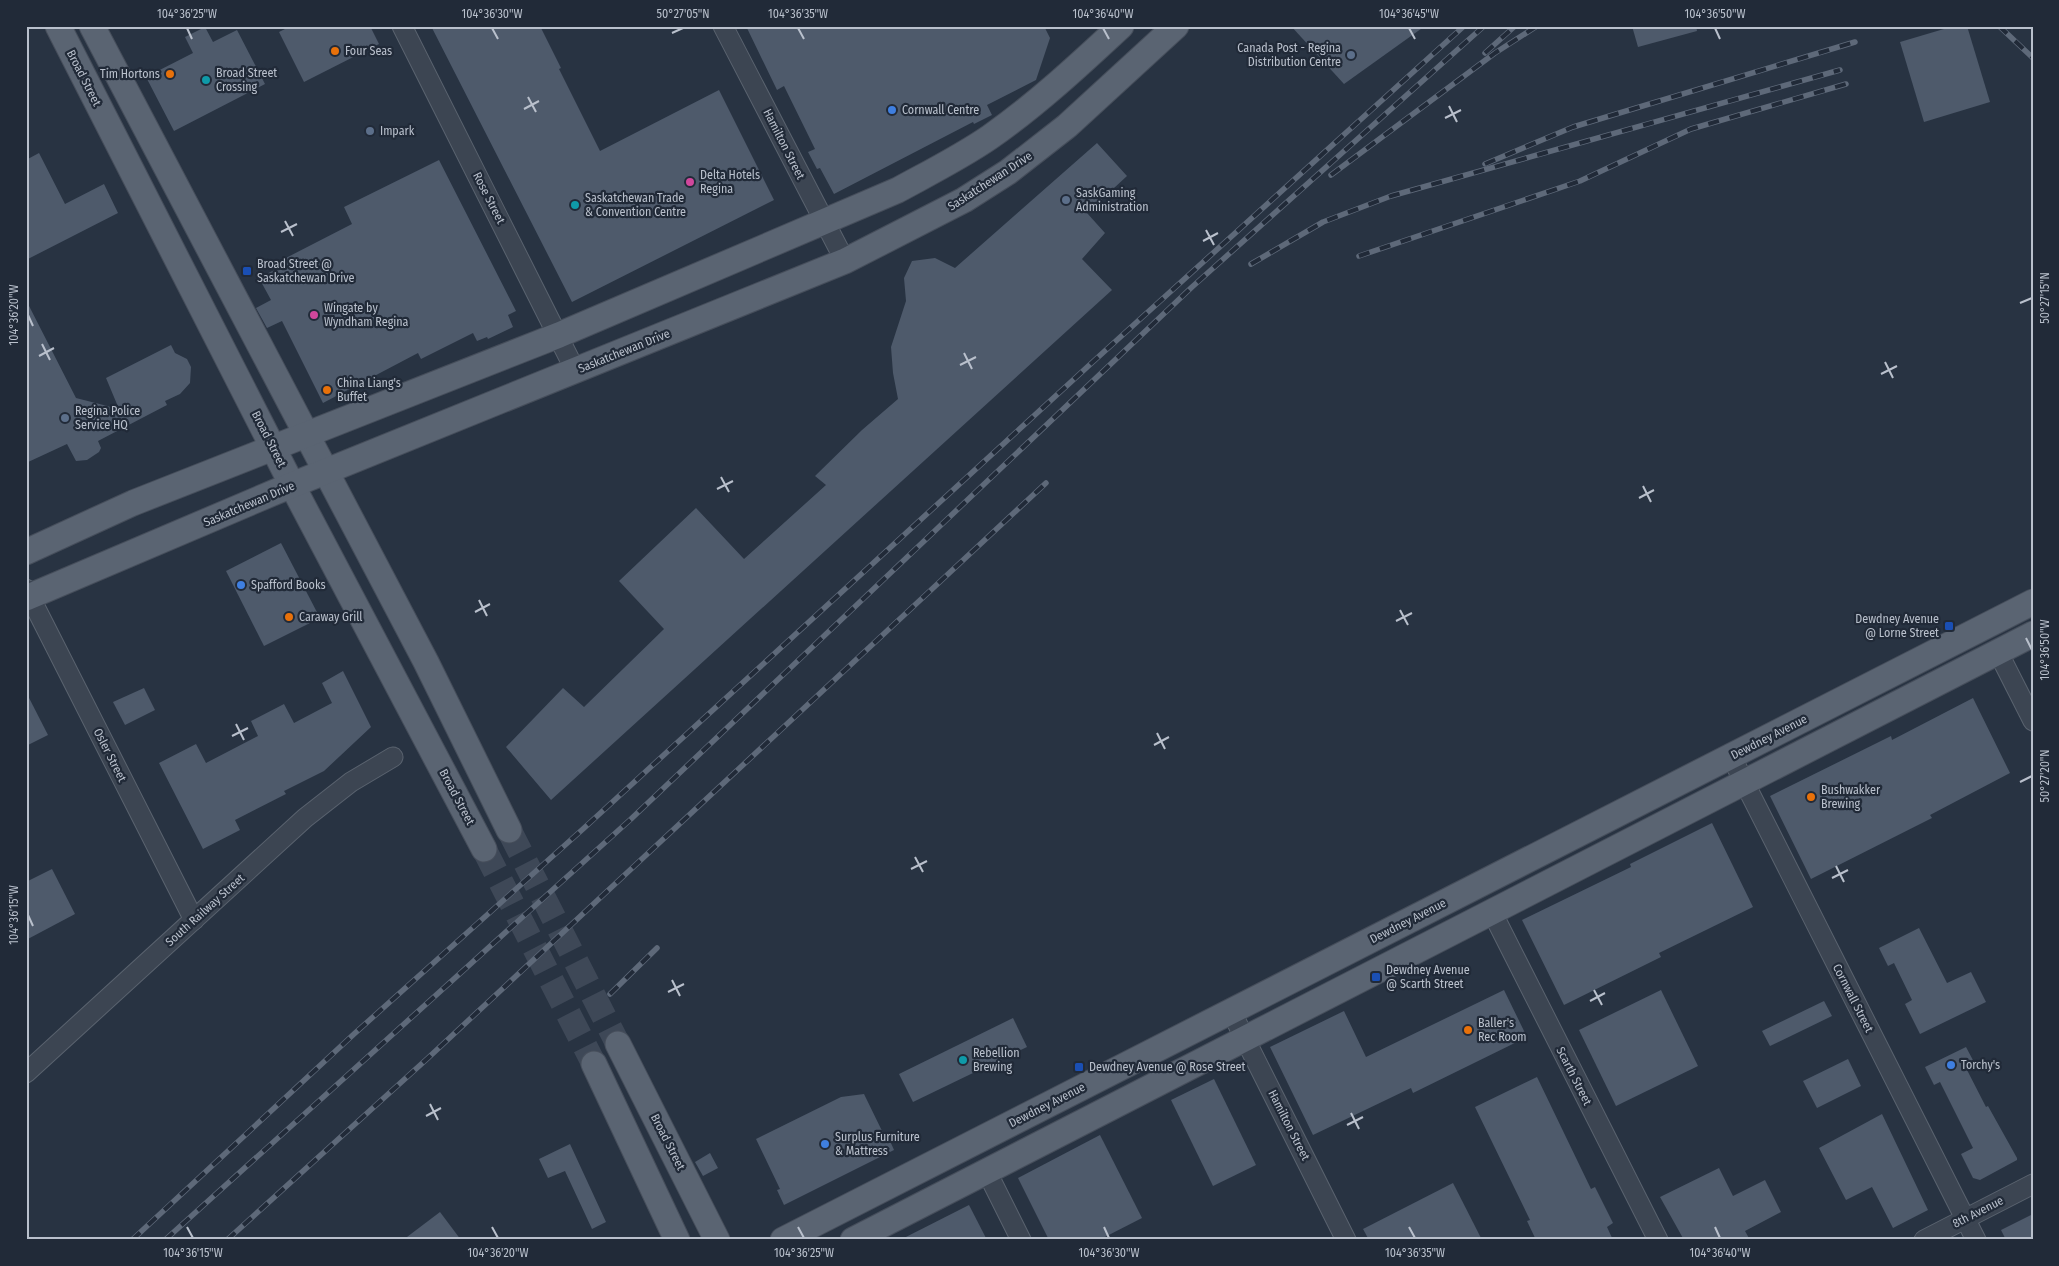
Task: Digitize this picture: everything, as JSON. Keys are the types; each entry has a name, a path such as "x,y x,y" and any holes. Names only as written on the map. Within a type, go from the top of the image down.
{"main road":[{"name":"Broad Street","path":"58,26 292,485 484,849"},
{"path":"92,26 426,662 509,830"},
{"path":"26,552 133,503 559,335 898,190 946,165 989,138 1060,82 1121,26"},
{"name":"Saskatchewan Drive","path":"28,594 845,261 964,200 1008,172 1067,126 1176,26"},
{"name":"Dewdney Avenue","path":"783,1240 2033,602"},
{"path":"853,1240 2033,634"},
{"name":"Broad Street","path":"618,1044 718,1240"},
{"path":"594,1064 677,1240"}],"street":[{"name":"Rose Street","path":"402,26 575,370"},
{"name":"Hamilton Street","path":"723,26 845,261"},
{"name":"Osler Street","path":"28,594 194,920"},
{"path":"1998,652 2033,721"},
{"name":"Cornwall Street","path":"1731,756 1976,1240"},
{"name":"South Railway Street","path":"26,1073 305,818 352,782 393,758"},
{"name":"Scarth Street","path":"1492,912 1658,1240"},
{"name":"Hamilton Street","path":"1231,1011 1346,1240"},
{"path":"986,1172 1021,1240"},
{"name":"8th Avenue","path":"1924,1240 2033,1184"}],"building":[{"name":"Four Seas","path":"291,26 370,26 379,44 304,82 279,32"},
{"path":"431,26 540,26 600,151 719,90 774,200 572,302"},
{"name":"Cornwall Centre","path":"746,26 1044,26 1050,38 1036,80 987,105 992,115 974,124 973,122 834,194 820,168 817,169 808,152 815,149 784,86 777,90"},
{"name":"Canada Post - Regina Distribution Centre","path":"1291,26 1425,26 1344,84"},
{"path":"1632,26 1696,26 1697,31 1638,47"},
{"path":"1954,26 1967,26 1990,102 1924,122 1900,42"},
{"name":"Broad Street Crossing","path":"205,27 213,42 237,30 265,84 174,131 146,77 193,53 185,37"},
{"path":"1097,143 1127,176 1087,213 1105,233 1082,259 1112,290 551,800 506,747 563,688 584,707 664,629 619,581 696,508 744,559 826,485 815,476 862,430 898,399 891,347 906,301 904,278 912,261 935,258 955,268"},
{"path":"39,153 65,204 104,184 118,213 26,260 26,160"},
{"path":"439,160 516,311 508,315 513,327 488,339 487,337 477,341 473,333 421,359 418,353 323,403 282,321 267,328 256,308 271,300 259,278 282,266 280,261 352,224 344,207"},
{"name":"Regina Police Service HQ","path":"26,300 76,398 119,409 106,378 171,345 175,353 187,359 191,367 190,383 180,394 165,401 167,405 98,441 101,448 99,452 87,460 76,461 67,444 26,463"},
{"path":"281,543 320,618 264,646 226,571"},
{"path":"343,671 371,727 324,771 284,791 286,794 235,820 240,830 203,849 159,763 196,744 206,763 258,736 251,721 284,704 294,723 332,703 322,683"},
{"path":"144,688 155,710 125,725 113,702"},
{"path":"26,692 48,735 26,746"},
{"path":"1973,698 2010,773 1930,815 1932,818 1811,879 1770,796 1891,736 1892,740"},
{"path":"1712,823 1753,907 1659,953 1661,957 1564,1005 1522,920 1631,867 1630,864"},
{"path":"52,869 75,914 26,940 26,882"},
{"path":"1919,928 1947,983 1971,972 1986,1002 1920,1034 1905,1004 1912,1000 1894,963 1888,966 1879,948"},
{"path":"1504,990 1527,1037 1413,1093 1411,1088 1313,1135 1270,1047 1344,1011 1366,1057"},
{"path":"1661,990 1698,1066 1616,1106 1579,1030"},
{"path":"1824,1001 1832,1016 1770,1046 1762,1031"},
{"name":"Rebellion Brewing","path":"1013,1018 1027,1047 913,1102 899,1074"},
{"path":"1966,1047 1975,1064 1966,1068 1986,1107 1988,1106 2017,1158 2017,1160 1980,1180 1973,1178 1961,1154 1973,1148 1940,1082 1934,1085 1925,1067"},
{"path":"1848,1059 1861,1086 1817,1108 1803,1081"},
{"path":"1537,1077 1591,1189 1595,1187 1613,1223 1607,1227 1613,1240 1536,1240 1527,1221 1530,1220 1475,1107"},
{"path":"1214,1079 1256,1165 1213,1186 1171,1100"},
{"name":"Surplus Furniture & Mattress","path":"864,1094 884,1135 887,1134 894,1150 784,1205 777,1190 780,1189 756,1139 841,1097"},
{"path":"1882,1114 1928,1210 1893,1228 1872,1187 1846,1200 1819,1148"},
{"path":"1100,1135 1142,1218 1099,1240 1049,1240 1018,1178"},
{"path":"570,1144 606,1222 592,1229 565,1171 548,1178 539,1159"},
{"path":"710,1153 718,1168 703,1176 695,1162"},
{"path":"1719,1168 1733,1196 1765,1180 1781,1212 1745,1231 1750,1240 1684,1240 1660,1197"},
{"path":"1453,1183 1482,1240 1369,1240 1363,1229"},
{"path":"969,1205 987,1240 900,1240"},
{"path":"440,1212 461,1240 403,1240"},
{"path":"2033,1214 2033,1240 2006,1240 2001,1230"}],"tunnel":[{"path":"509,830 618,1044"},
{"path":"484,849 594,1064"}],"railway":[{"path":"132,1240 354,1034 583,829 1096,359 1464,26"},
{"path":"165,1240 631,819 1192,287 1484,26"},
{"path":"1485,53 1515,26"},
{"path":"1331,175 1495,53 1537,26"},
{"path":"1999,26 2033,58"},
{"path":"1485,164 1573,127 1855,42"},
{"path":"1251,264 1323,222 1391,196 1840,70"},
{"path":"1359,256 1580,181 1691,129 1846,84"},
{"path":"227,1240 428,1058 1046,483"},
{"path":"610,994 657,948"}],"place":[{"name":"Four Seas","path":"335,51"},
{"name":"Canada Post - Regina Distribution Centre","path":"1351,55"},
{"name":"Tim Hortons","path":"170,74"},
{"name":"Broad Street Crossing","path":"206,80"},
{"name":"Cornwall Centre","path":"892,110"},
{"name":"Impark","path":"370,131"},
{"name":"Delta Hotels Regina","path":"690,182"},
{"name":"SaskGaming Administration","path":"1066,200"},
{"name":"Saskatchewan Trade & Convention Centre","path":"575,205"},
{"name":"Broad Street @ Saskatchewan Drive","path":"247,271"},
{"name":"Wingate by Wyndham Regina","path":"314,315"},
{"name":"China Liang's Buffet","path":"327,390"},
{"name":"Regina Police Service HQ","path":"65,418"},
{"name":"Spafford Books","path":"241,585"},
{"name":"Caraway Grill","path":"289,617"},
{"name":"Dewdney Avenue @ Lorne Street","path":"1949,626"},
{"name":"Bushwakker Brewing","path":"1811,797"},
{"name":"Dewdney Avenue @ Scarth Street","path":"1376,977"},
{"name":"Baller's Rec Room","path":"1468,1030"},
{"name":"Rebellion Brewing","path":"963,1060"},
{"name":"Torchy's","path":"1951,1065"},
{"name":"Dewdney Avenue @ Rose Street","path":"1079,1067"},
{"name":"Surplus Furniture & Mattress","path":"825,1144"}]}
